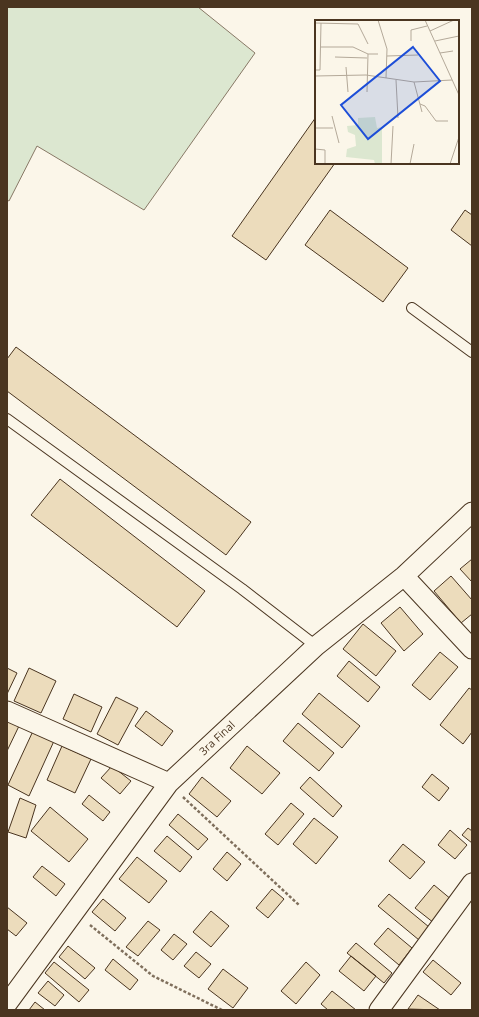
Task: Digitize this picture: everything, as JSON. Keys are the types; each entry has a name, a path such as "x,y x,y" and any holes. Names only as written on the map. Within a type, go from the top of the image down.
{"street":[{"name":"3ra Final","path":"7,1004 169,783 316,646 404,576 472,512"},
{"path":"404,576 472,649"},
{"path":"7,712 169,783"},
{"path":"378,1010 472,883"}],"lane":[{"path":"412,308 472,352"},
{"path":"7,419 242,590 316,646"}],"path":[{"path":"169,783 300,906"},
{"path":"74,912 153,976 222,1010"}],"green space":[{"path":"7,7 198,7 255,53 144,210 37,146 9,201 7,200"}],"building":[{"path":"315,118 315,164 334,164 266,260 232,236"},
{"path":"330,210 408,268 383,302 305,245"},
{"path":"465,210 472,215 472,246 451,230"},
{"path":"16,347 251,522 226,555 7,391 7,359"},
{"path":"60,479 205,591 177,627 31,515"},
{"path":"472,559 472,582 460,569"},
{"path":"451,576 472,600 472,614 461,623 434,591"},
{"path":"400,607 423,634 404,651 381,623"},
{"path":"363,624 396,651 376,676 343,649"},
{"path":"440,652 458,667 430,700 412,685"},
{"path":"349,661 380,687 368,702 337,676"},
{"path":"7,668 17,673 7,694"},
{"path":"29,668 56,681 41,713 14,701"},
{"path":"469,688 472,690 472,732 463,744 440,725"},
{"path":"319,693 360,726 342,748 302,714"},
{"path":"74,694 102,707 91,732 63,719"},
{"path":"116,697 138,708 118,745 97,734"},
{"path":"146,711 173,731 162,746 135,726"},
{"path":"7,721 19,726 7,751"},
{"path":"298,723 334,753 319,771 283,741"},
{"path":"33,731 54,741 29,796 8,785"},
{"path":"62,746 91,759 75,793 47,780"},
{"path":"247,746 280,773 262,794 230,768"},
{"path":"112,766 131,781 120,794 101,778"},
{"path":"432,774 449,788 439,801 422,787"},
{"path":"202,777 231,801 217,817 189,794"},
{"path":"310,777 342,806 333,817 300,788"},
{"path":"89,795 110,812 103,821 82,804"},
{"path":"20,798 36,805 26,838 8,832"},
{"path":"291,803 304,814 278,845 265,834"},
{"path":"50,807 88,839 69,862 31,831"},
{"path":"178,814 208,839 198,850 169,825"},
{"path":"314,818 338,837 316,864 293,844"},
{"path":"468,828 472,831 472,843 462,835"},
{"path":"450,830 467,845 455,859 438,845"},
{"path":"167,836 192,857 180,872 154,851"},
{"path":"403,844 425,862 410,879 389,861"},
{"path":"227,852 241,864 227,881 213,869"},
{"path":"137,857 167,881 149,903 119,879"},
{"path":"42,866 65,884 56,896 33,877"},
{"path":"434,885 452,900 434,923 415,908"},
{"path":"272,889 284,899 268,918 256,908"},
{"path":"389,894 429,927 419,940 378,906"},
{"path":"103,899 126,918 115,931 92,912"},
{"path":"7,907 27,923 16,936 7,929"},
{"path":"211,911 229,926 211,947 193,932"},
{"path":"148,921 160,930 138,956 126,947"},
{"path":"388,928 412,948 399,965 374,944"},
{"path":"174,934 187,944 173,960 161,950"},
{"path":"356,943 392,973 384,983 347,953"},
{"path":"68,946 95,968 85,979 59,957"},
{"path":"196,952 211,964 199,978 184,966"},
{"path":"351,956 376,976 364,991 339,971"},
{"path":"113,959 138,980 130,990 105,970"},
{"path":"433,960 461,983 451,995 423,972"},
{"path":"54,962 89,990 79,1002 45,973"},
{"path":"306,962 320,975 296,1004 281,991"},
{"path":"223,969 248,988 233,1008 208,989"},
{"path":"48,981 64,995 55,1006 38,993"},
{"path":"332,991 356,1010 328,1010 321,1004"},
{"path":"418,995 440,1010 408,1009"},
{"path":"35,1002 45,1010 29,1010"}]}
